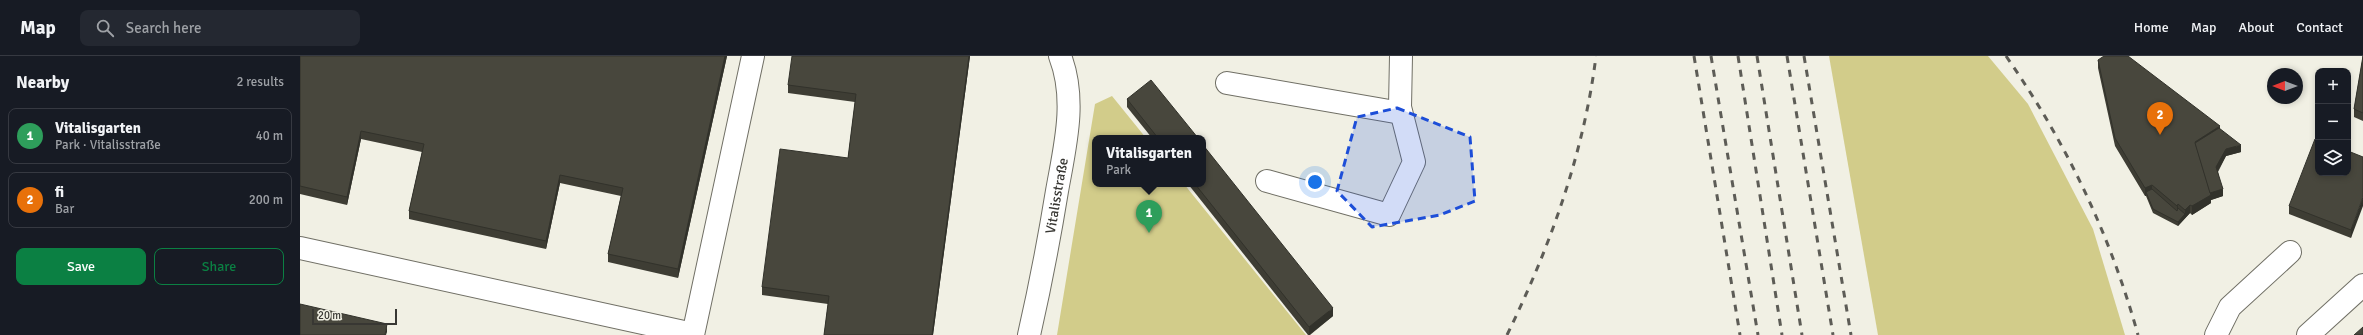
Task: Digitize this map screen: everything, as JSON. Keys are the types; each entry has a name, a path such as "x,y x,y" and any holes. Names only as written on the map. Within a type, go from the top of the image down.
{"street":[{"path":"300,248 693,335 753,56"},
{"name":"Vitalisstraße","path":"1030,335 1046,257 1069,121 1070,96 1066,70 1060,56"},
{"path":"1267,181 1389,215 1414,162 1401,113 1401,56"},
{"path":"1227,83 1401,113"},
{"path":"2216,335 2230,307 2290,252"},
{"path":"2308,335 2363,285"}],"highlighted area":[{"path":"1397,108 1470,137 1475,201 1440,215 1372,227 1337,191 1357,117"}],"shaded area":[{"path":"1829,56 1988,56 2028,104 2093,229 2125,335 1878,335"},
{"path":"1112,96 1144,135 1092,135 1092,187 1186,187 1306,335 1057,335 1095,104"}],"building":[{"path":"300,56 725,56 678,269 608,254 623,188 560,175 546,241 409,211 424,144 361,131 347,197 300,186"},
{"path":"792,56 969,56 932,335 824,335 829,296 762,287 780,149 848,158 856,94 788,85"},
{"path":"2104,56 2128,56 2220,126 2195,142 2211,195 2192,206 2190,205 2185,210 2178,204 2177,206 2152,185 2145,188 2115,138 2098,60"},
{"path":"2363,56 2363,113 2354,109"},
{"path":"1151,80 1196,135 1156,135 1127,99"},
{"path":"2219,128 2241,145 2226,149 2216,167 2223,189 2210,193 2195,143"},
{"path":"2315,139 2315,176 2351,176 2351,152 2363,157 2363,197 2351,230 2289,206"},
{"path":"1206,149 1333,308 1309,327 1197,187 1206,187"},
{"path":"2152,189 2177,211 2178,208 2185,214 2178,222 2153,209 2146,192"},
{"path":"300,304 387,324 385,335 300,335"},
{"path":"2363,327 2363,335 2354,335"}],"railway":[{"path":"1507,335 1523,302 1551,234 1563,199 1583,128 1596,56"},
{"path":"1694,56 1740,335"},
{"path":"1711,56 1758,335"},
{"path":"1738,56 1782,335"},
{"path":"1757,56 1802,335"},
{"path":"1787,56 1833,335"},
{"path":"1804,56 1851,335"},
{"path":"2006,56 2048,122 2067,155 2084,190 2114,261 2138,335"}],"place":[{"name":"fi","path":"2160,135"},
{"name":"Vitalisgarten","path":"1149,233"}]}
